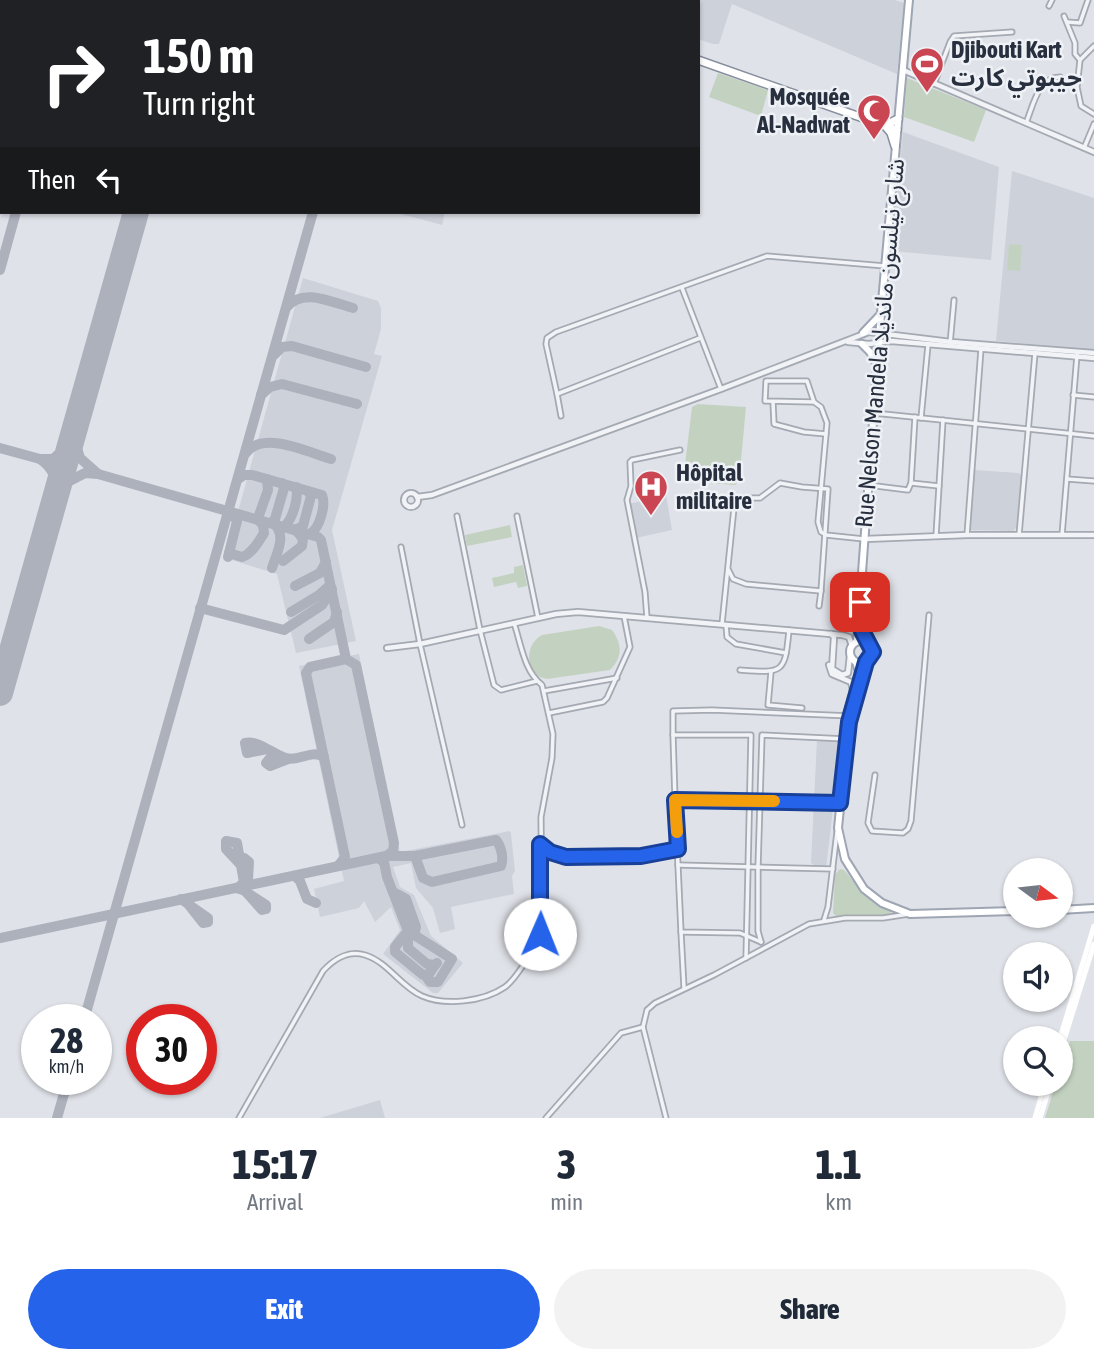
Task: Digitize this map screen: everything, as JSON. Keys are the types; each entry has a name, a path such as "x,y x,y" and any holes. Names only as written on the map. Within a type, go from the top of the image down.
{"highway":[{"path":"700,61 897,130"},
{"path":"880,123 890,120 899,110"},
{"path":"880,123 890,123 898,119"},
{"path":"880,123 891,133 895,146"}],"main road":[{"name":"Rue Nelson Mandela شارع نيلسون مانديلا","path":"855,640 909,0"},
{"path":"863,333 881,313"},
{"path":"862,344 878,367"},
{"name":"Rue Nelson Mandela شارع نيلسون مانديلا","path":"860,602 862,631 869,643"},
{"path":"849,637 869,643 873,652 866,662 849,718"},
{"path":"855,640 850,655 859,671 846,738 838,828 845,859 864,888 883,903 910,914 1003,911"},
{"path":"856,662 866,662"},
{"path":"1073,909 1094,908"},
{"path":"1065,1026 1094,926"},
{"path":"1066,1026 1094,944"},
{"path":"1035,1118 1041,1096"},
{"path":"1040,1118 1047,1096"}],"street":[{"path":"1049,6 1052,0"},
{"path":"1067,22 1080,23 1088,0"},
{"path":"1063,16 1074,43 1075,54 1080,60"},
{"path":"934,84 954,36 1012,32"},
{"path":"1094,46 1080,60 1077,78 1078,99 1084,110 1094,114"},
{"path":"902,70 1094,152"},
{"path":"1026,123 1043,84 1054,77 1060,77"},
{"path":"1084,148 1094,124"},
{"path":"561,416 546,344 551,334 767,256 885,265"},
{"path":"682,288 721,389"},
{"path":"950,344 954,300"},
{"path":"432,495 417,497 410,493 404,498 407,506 416,505 432,495 847,342 863,333 950,344 1094,356"},
{"path":"557,394 700,338"},
{"path":"847,342 950,344"},
{"path":"921,418 928,345"},
{"path":"967,535 981,346"},
{"path":"1019,535 1036,350"},
{"path":"1062,535 1077,354"},
{"path":"814,402 807,381 766,381 765,401 814,402 821,407 825,415 826,434 818,522 821,532 826,535 864,539 967,535 1094,535"},
{"path":"1073,395 1094,397"},
{"path":"773,401 774,424 804,432 826,434"},
{"path":"874,414 1094,436"},
{"path":"868,485 908,490 911,483 915,417"},
{"path":"936,536 943,420"},
{"path":"647,618 645,592 627,500 631,486 630,462 680,450"},
{"path":"1066,478 1094,481"},
{"path":"787,653 736,643 727,637 724,625 734,498 760,498 780,483 830,491 819,606"},
{"path":"911,483 939,485"},
{"path":"416,505 417,497"},
{"path":"457,516 494,685 500,690 537,681"},
{"path":"517,516 538,618"},
{"path":"401,547 420,644 462,825"},
{"path":"728,569 733,579 746,584 821,591"},
{"path":"387,648 420,644 538,618 579,612 849,637"},
{"path":"875,775 868,823 872,831 903,833 911,821 929,615"},
{"path":"550,713 603,702 610,693 630,648 624,616"},
{"path":"239,1118 323,971 343,956 363,954 375,959 419,995 434,1000 467,1000 504,988 512,980 540,934 541,817 552,758 553,734 542,685 537,681 522,653 514,623"},
{"path":"740,670 771,672 783,666 789,630"},
{"path":"830,634 834,637 832,668 842,675 848,673 850,655"},
{"path":"830,634 830,673 849,680 853,692"},
{"path":"771,672 768,705 802,708"},
{"path":"544,691 618,677"},
{"path":"684,988 673,711 725,710 849,718"},
{"path":"673,735 846,738"},
{"path":"747,958 751,735"},
{"path":"762,735 758,931 764,947"},
{"path":"675,800 840,803"},
{"path":"824,920 838,828"},
{"path":"540,844 550,852 566,857 641,856 678,849"},
{"path":"678,865 833,869"},
{"path":"666,1118 643,1027 644,1017 650,1006 808,924 824,920 910,914"},
{"path":"681,932 746,934 761,942"},
{"path":"546,1118 621,1033 643,1027"}],"shaded area":[{"path":"700,0 895,0 904,3 897,74 732,4 719,44 700,40"},
{"path":"903,132 999,167 991,260 892,251"},
{"path":"1012,171 1094,198 1094,350 996,341"},
{"path":"401,214 445,214 442,225"},
{"path":"303,278 378,301 381,308 381,329 374,354 382,356 332,530 356,641 296,653 277,574 225,558"},
{"path":"975,470 1019,473 1022,476 1016,528 1013,531 970,530"},
{"name":"Hôpital militaire","path":"666,495 672,530 636,538 629,504"},
{"path":"359,654 400,852 510,831 511,834 515,871 512,876 514,894 451,907 455,929 440,933 433,908 416,888 411,863 393,867 400,887 414,895 431,936 463,963 438,993 433,993 383,954 400,930 391,907 375,922 364,901 359,908 320,917 314,889 344,881 299,666"},
{"path":"817,740 841,741 826,868 819,868 811,863"},
{"path":"380,1100 385,1118 320,1118"}],"green space":[{"path":"718,73 768,90 761,116 709,97"},
{"name":"Djibouti Kart جيبوتي كارت","path":"907,78 986,110 974,142 904,117"},
{"path":"1009,244 1022,245 1020,271 1007,270"},
{"path":"698,404 746,407 739,481 735,485 683,481 692,407"},
{"path":"510,525 512,537 467,546 465,535"},
{"path":"523,565 527,586 518,588 516,582 494,587 492,578 514,573 514,567"},
{"path":"599,626 612,630 618,640 619,655 610,670 547,679 534,672 529,653 542,635"},
{"path":"840,869 844,870 867,897 891,911 890,916 836,916 833,913 835,874"},
{"path":"1073,1041 1094,1041 1094,1118 1045,1118 1052,1096 1073,1096"}],"taxiway":[{"path":"0,270 15,214"},
{"path":"130,214 132,226"},
{"path":"89,1004 312,214"},
{"path":"287,307 294,301 310,297 353,308"},
{"path":"274,355 282,347 292,346 366,367"},
{"path":"261,395 270,387 282,384 357,404"},
{"path":"58,487 85,473 98,474 80,458 73,435"},
{"path":"0,448 40,459 53,459 71,443"},
{"path":"246,453 254,446 274,443 331,459"},
{"path":"40,459 53,473 57,492"},
{"path":"98,474 318,537 321,540 346,659"},
{"path":"238,479 244,475 252,475 322,495 321,516 311,533"},
{"path":"258,518 268,490 267,479"},
{"path":"272,568 280,538 277,527 272,522 284,488 282,483"},
{"path":"285,526 295,507 296,487"},
{"path":"297,529 303,526 311,496 308,491"},
{"path":"228,557 237,521 229,510"},
{"path":"229,553 242,557 255,547 264,533 263,525 257,519"},
{"path":"283,561 302,546 303,539 295,529"},
{"path":"295,586 320,573 326,562"},
{"path":"291,612 329,586"},
{"path":"200,608 284,630 322,605 332,589"},
{"path":"309,639 334,622 337,612"},
{"path":"338,866 345,857 306,673 310,667 346,659 356,665 394,843 393,851 386,856"},
{"path":"267,749 247,753 245,743 260,745 291,759 314,754 324,757"},
{"path":"270,758 288,759 270,766 266,763 270,758"},
{"path":"0,938 386,856 415,856 496,840 502,859 501,866 432,882 423,878 415,856"},
{"path":"239,887 244,882 237,843 226,841 226,849 240,864 244,858 249,862 248,880 242,887"},
{"path":"378,858 384,862 408,931 452,959 438,982 430,982 427,978 429,974"},
{"path":"295,876 300,881 307,899 316,903"},
{"path":"236,888 243,890 266,905 266,909 262,910 246,892"},
{"path":"393,892 406,899 416,927 415,931 410,932"},
{"path":"181,899 208,918 208,922 203,923 188,904"},
{"path":"408,931 395,947 395,952 423,975 429,974 435,965"},
{"path":"408,931 408,948 427,964 437,963"},
{"path":"57,1118 64,1095"}],"runway":[{"path":"0,693 135,214"}],"slow traffic":[{"path":"677,832 675,800 774,801"}],"place":[{"name":"Djibouti Kart جيبوتي كارت","path":"927,94"},
{"name":"Mosquée Al-Nadwat","path":"874,141"},
{"name":"Hôpital militaire","path":"651,517"}],"route":[{"path":"540,934 540,844 550,852 566,857 660,854 678,849 675,800 840,803 849,722 866,662 873,652 862,631 860,602"}]}
